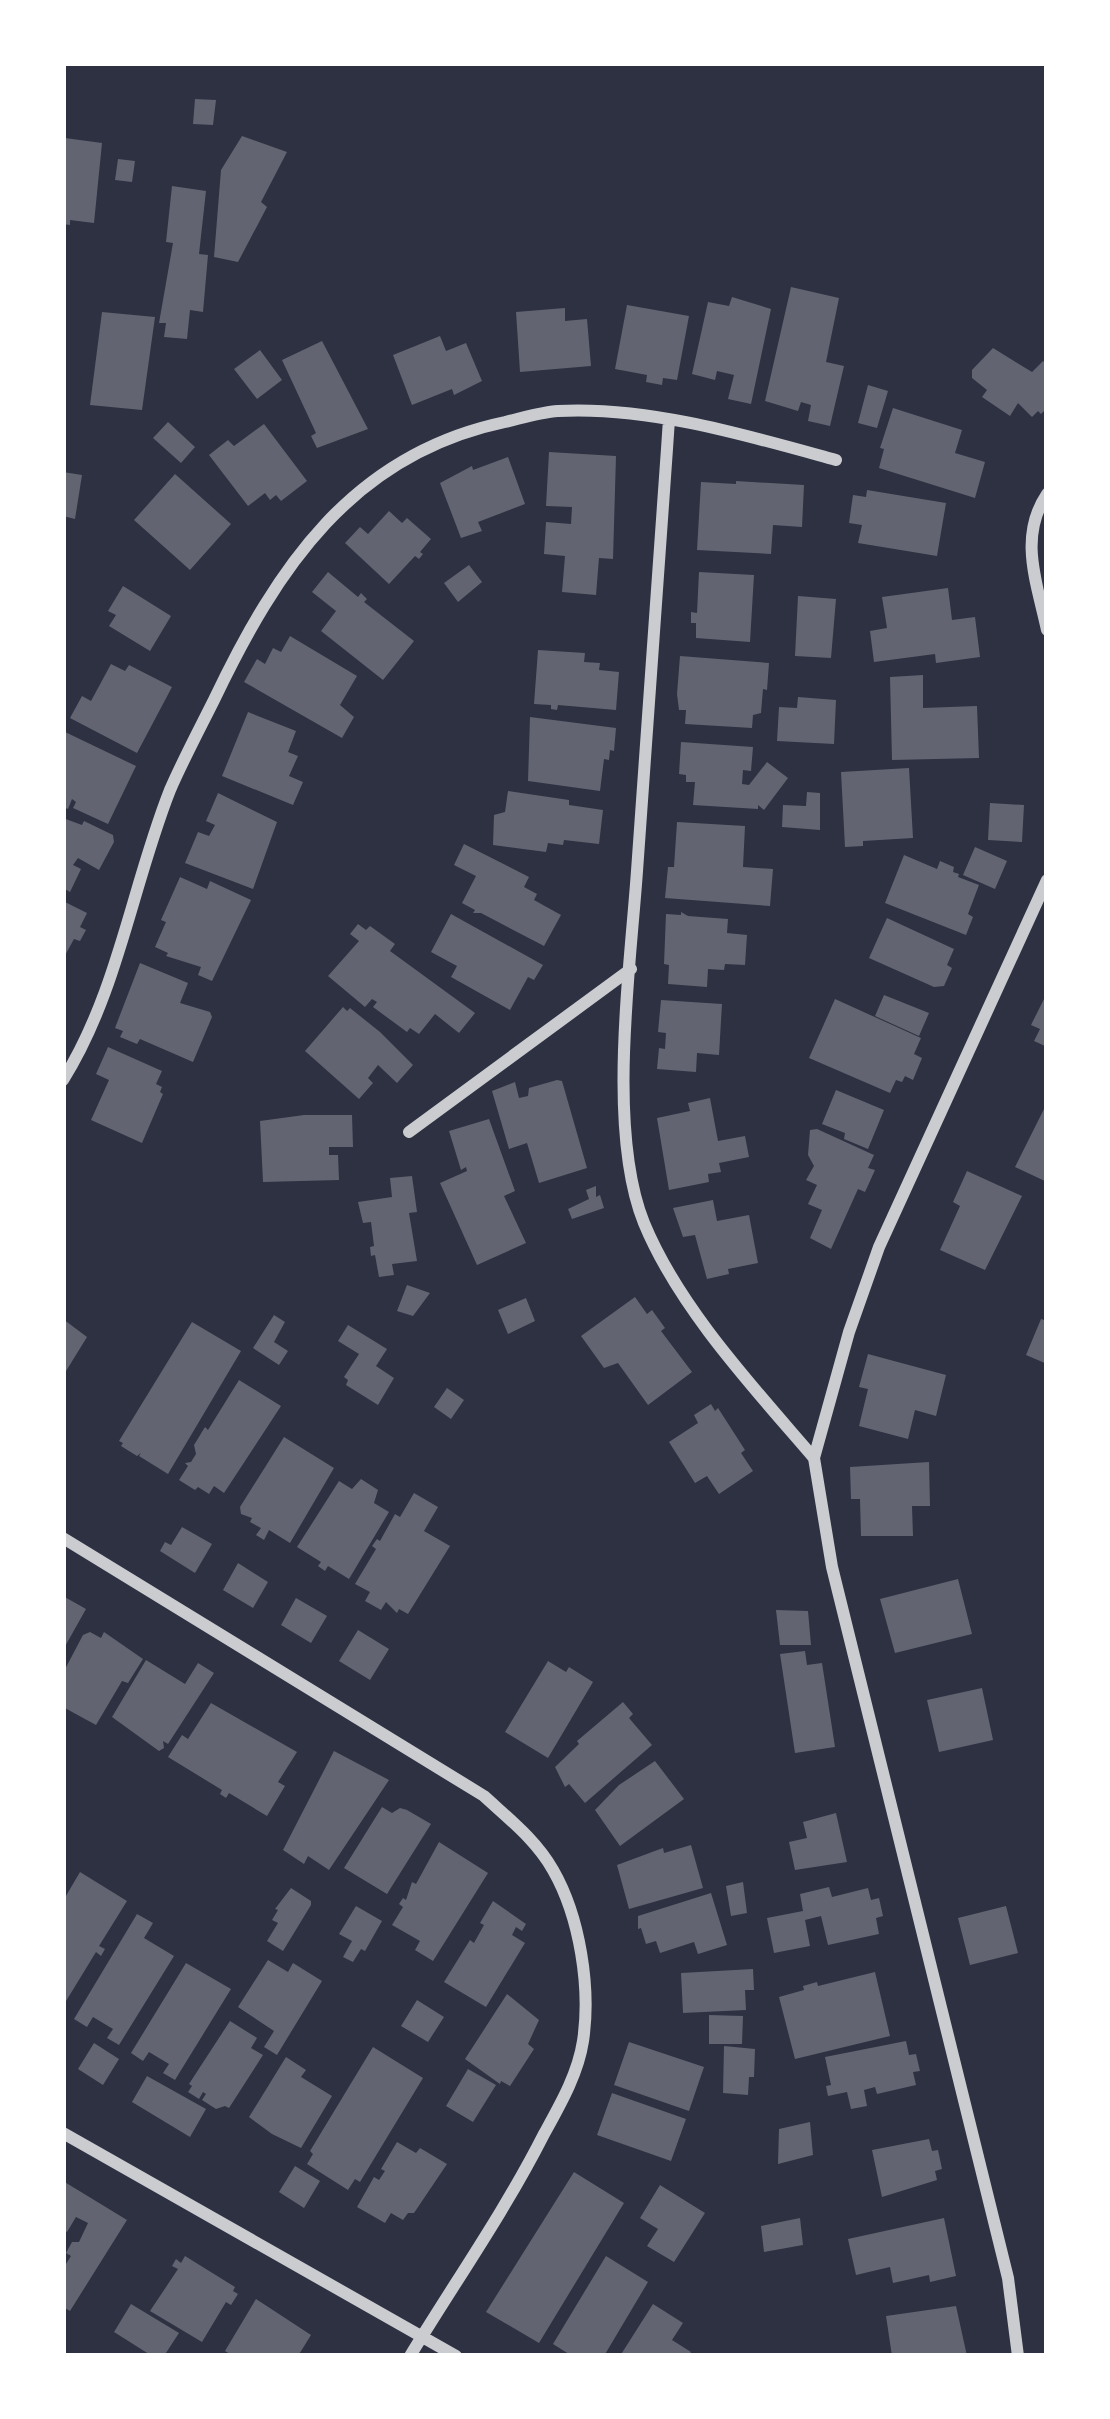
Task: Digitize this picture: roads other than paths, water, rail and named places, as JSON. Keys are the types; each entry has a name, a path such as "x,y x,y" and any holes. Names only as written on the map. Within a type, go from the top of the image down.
{"street":[{"path":"63,1081 104,1002 171,789 270,592 320,526 392,466 471,429 557,411 669,419 738,432 836,460"},
{"path":"669,419 631,969 628,1151 643,1220 672,1278 750,1383 814,1457"},
{"path":"1047,494 1034,515 1028,544 1047,631"},
{"path":"1018,2356 1008,2278 832,1567 814,1457 879,1247 1047,880"},
{"path":"409,1132 631,969"},
{"path":"63,1538 484,1796 526,1834 554,1872 574,1925 586,1994 583,2044 568,2090 529,2164 410,2356"},
{"path":"63,2133 456,2356"}]}
